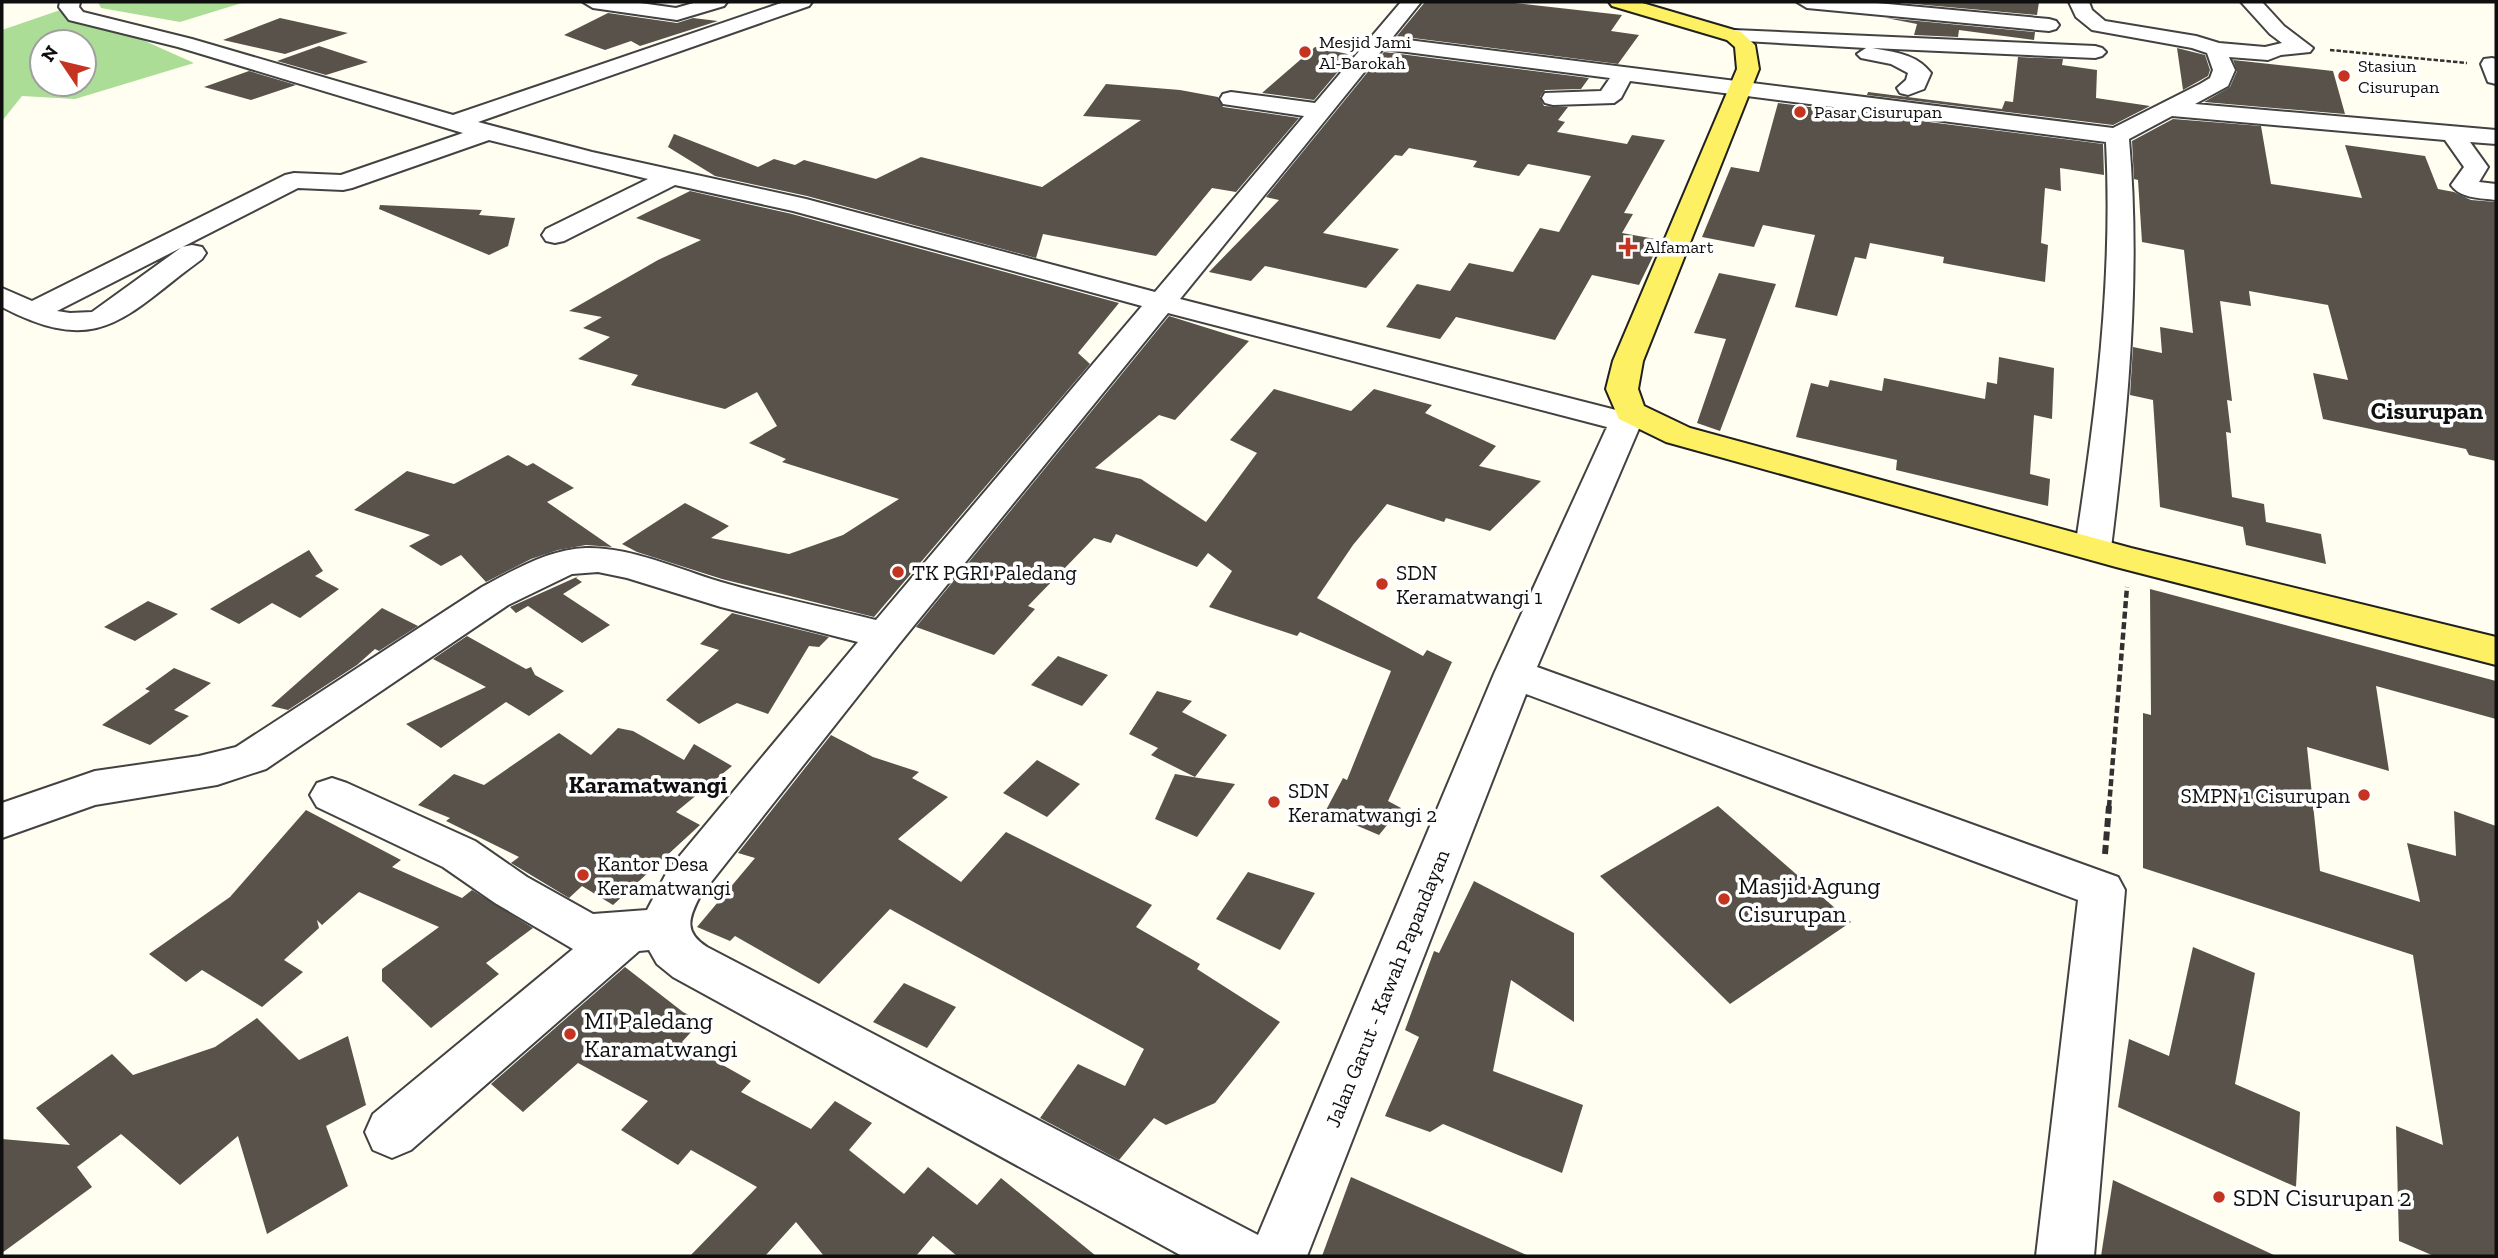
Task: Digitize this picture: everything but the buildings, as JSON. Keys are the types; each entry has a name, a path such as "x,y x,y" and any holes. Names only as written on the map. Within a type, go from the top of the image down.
{"main road":[{"path":"1619,2 1734,36 1745,45 1749,61 1741,88 1633,346 1623,377 1622,389 1627,411 1678,435 2093,548 2496,651"}],"street":[{"path":"70,2 69,7 76,16 185,43 454,123 589,159 797,204 1163,303 1627,411"},
{"path":"593,2 677,14 717,2"},
{"path":"454,123 796,2"},
{"path":"392,1132 647,930 671,905 684,883 885,635 1411,2"},
{"path":"1807,2 1892,6 2109,29 2170,37 2216,49 2268,54 2277,49 2303,48"},
{"path":"2078,2 2084,13 2095,23 2109,29"},
{"path":"2251,2 2277,30 2303,48"},
{"path":"1892,6 1902,43"},
{"path":"1734,36 2095,52"},
{"path":"1770,38 1812,48 1899,60 1918,69 1920,73 1916,84 1908,88"},
{"path":"1377,42 2117,136 2220,81 2224,70 2216,49"},
{"path":"1553,98 1606,98 1613,93 1623,74"},
{"path":"1231,99 1320,111"},
{"path":"2172,109 2496,136"},
{"path":"2,296 32,312 66,321 96,321 294,180 344,183 488,132"},
{"path":"2453,134 2476,167 2475,173 2464,185 2471,190 2496,192"},
{"path":"2093,548 2111,419 2123,251 2122,183 2117,136"},
{"path":"555,235 674,176"},
{"name":"Jalan Garut - Kawah Papandayan","path":"1278,1256 1514,674 1627,411"},
{"path":"2,821 53,800 106,785 203,772 243,762 495,596 531,576 564,563 586,560 609,562 719,594 885,635"},
{"path":"1514,674 2102,890 2065,1256"},
{"path":"331,795 459,854 511,890 587,933 647,930 690,962 1239,1256"}],"path":[{"path":"2303,48 2494,71"},
{"path":"2102,890 2128,574"}],"green space":[{"path":"98,2 245,2 180,22 101,8"},
{"path":"69,7 194,63 98,92 98,28 28,28 28,96 22,96 2,121 2,30"}],"place":[{"name":"Mesjid Jami Al-Barokah","path":"1305,52"},
{"name":"Stasiun Cisurupan","path":"2344,76"},
{"name":"Pasar Cisurupan","path":"1800,112"},
{"name":"Alfamart","path":"1628,247"},
{"name":"TK PGRI Paledang","path":"898,572"},
{"name":"SDN Keramatwangi 1","path":"1382,584"},
{"name":"SMPN 1 Cisurupan","path":"2364,795"},
{"name":"SDN Keramatwangi 2","path":"1274,802"},
{"name":"Kantor Desa Keramatwangi","path":"583,875"},
{"name":"Masjid Agung Cisurupan","path":"1724,899"},
{"name":"MI Paledang Karamatwangi","path":"570,1034"},
{"name":"SDN Cisurupan 2","path":"2219,1197"}],"district":[{"name":"Cisurupan","path":"2427,410"},
{"name":"Karamatwangi","path":"648,784"}]}
